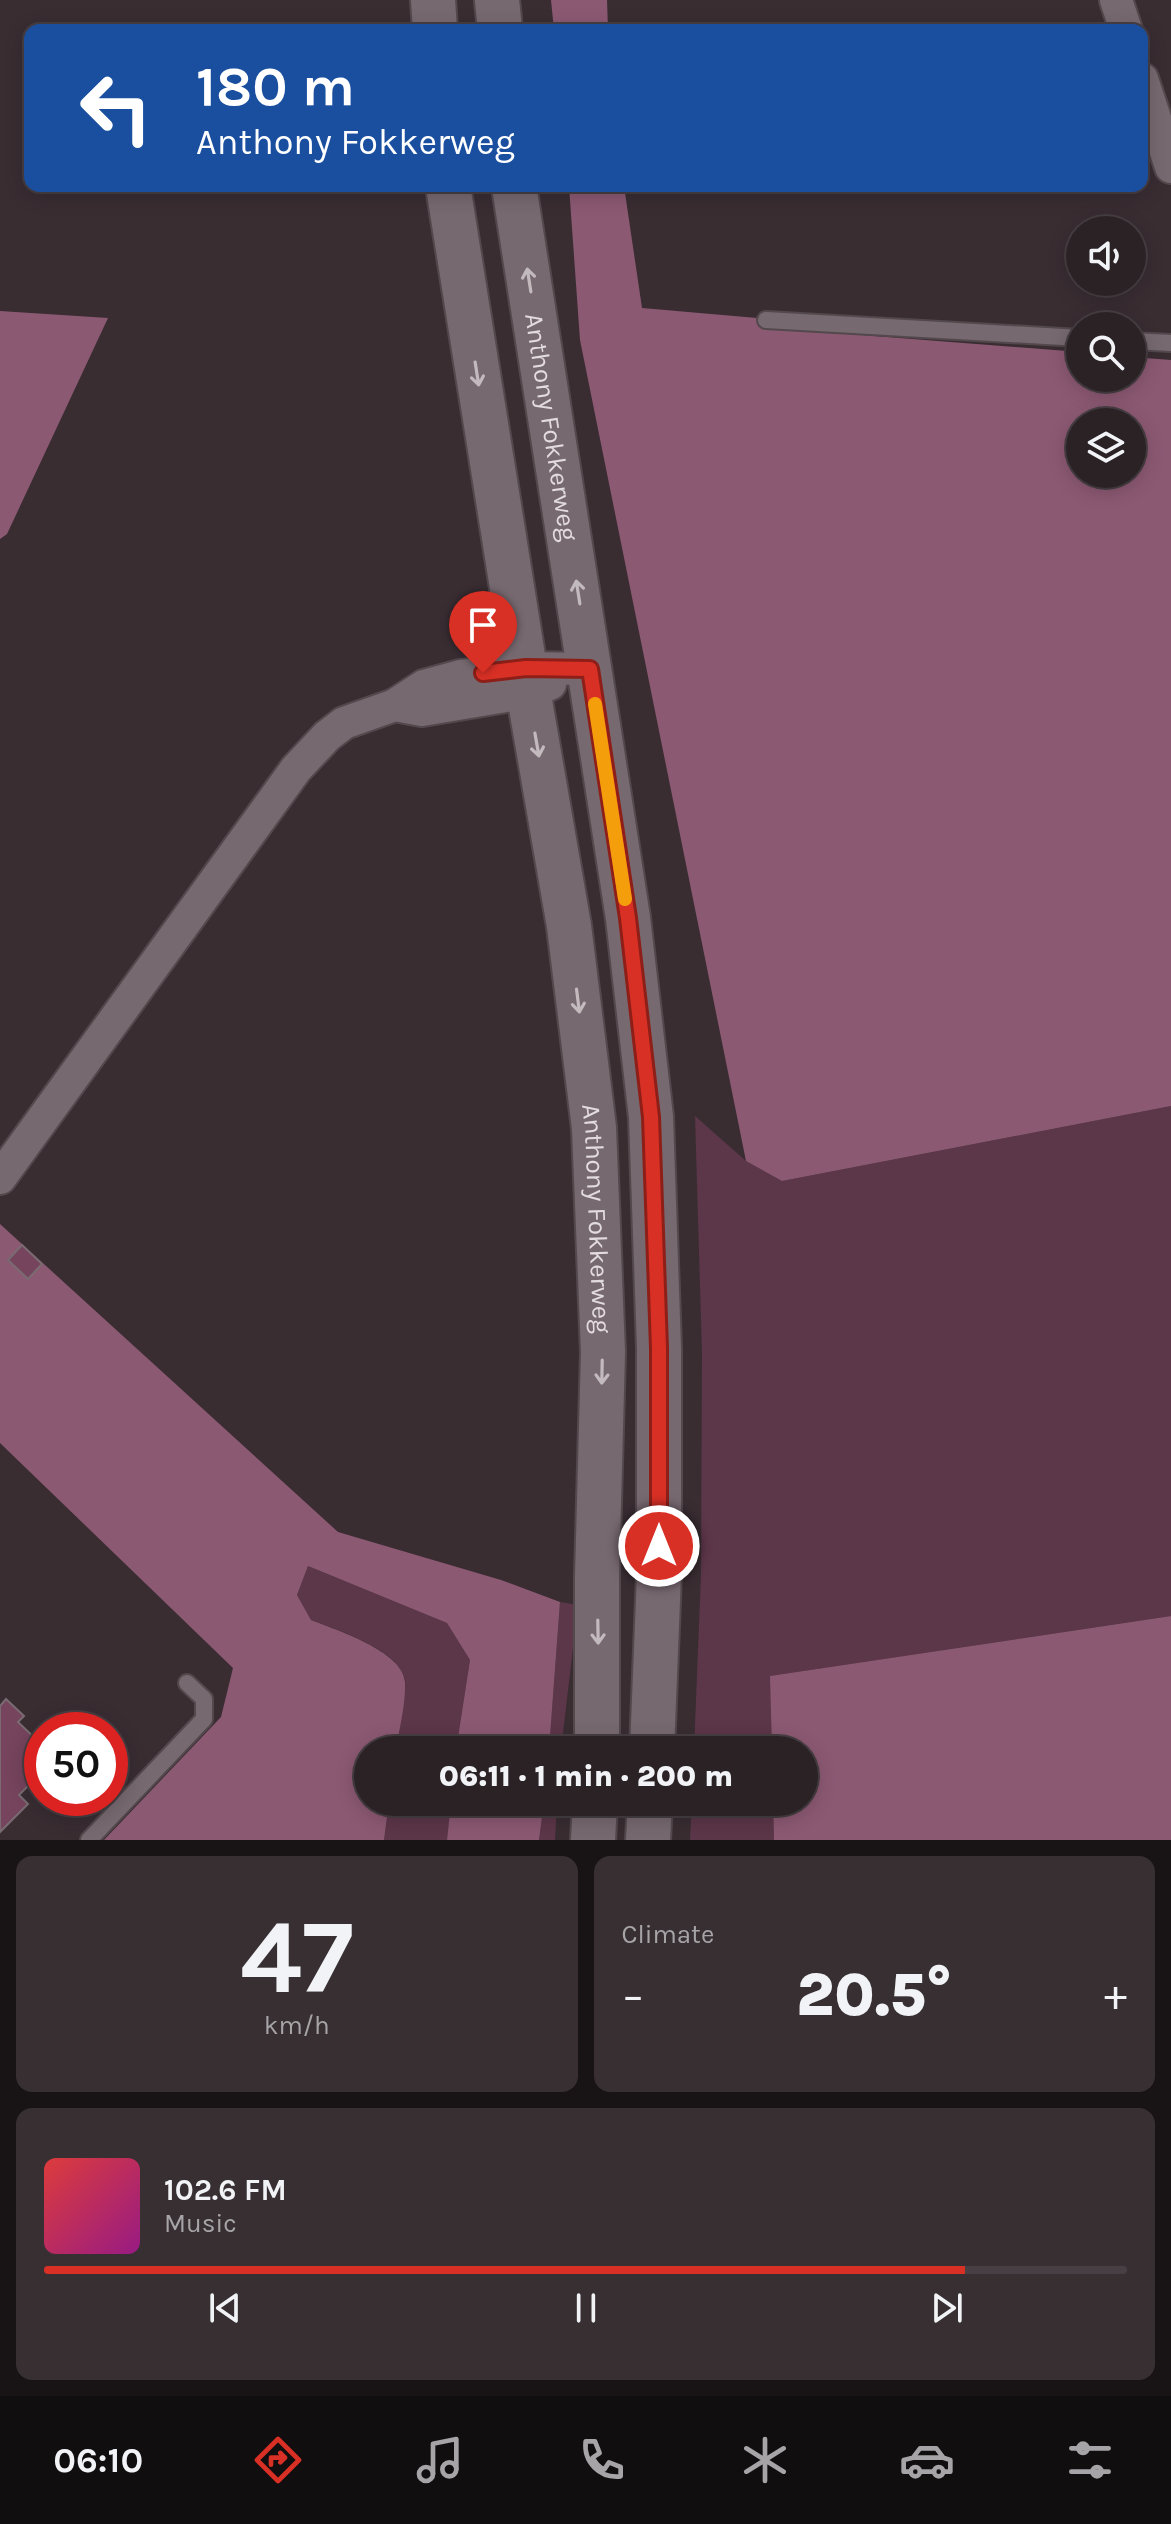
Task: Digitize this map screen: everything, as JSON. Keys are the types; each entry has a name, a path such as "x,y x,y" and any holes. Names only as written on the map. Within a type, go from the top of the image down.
{"main road":[{"path":"433,0 435,24"},
{"path":"497,0 499,24"},
{"name":"Anthony Fokkerweg","path":"449,192 569,926 594,1128 603,1352 597,1577 597,1736"},
{"name":"Anthony Fokkerweg","path":"515,192 628,918 651,1117 659,1348 659,1575 653,1736"},
{"path":"593,1840 594,1816"},
{"path":"648,1840 649,1816"}],"street":[{"path":"1116,0 1124,24"},
{"path":"1148,97 1171,167"},
{"path":"0,1178 296,769 327,736 344,723 395,705 424,686 461,676 528,680 590,669"}],"lane":[{"path":"766,320 1066,337"},
{"path":"1146,342 1171,343"},
{"path":"89,1840 204,1719 204,1699 187,1683"}],"shaded area":[{"path":"551,0 607,0 608,24 553,24"},
{"path":"569,192 625,192 642,308 757,318 759,327 1066,351 1066,392 1146,392 1146,358 1171,360 1171,1106 782,1181 746,1161 580,340"},
{"path":"0,311 108,318 7,534 0,539"},
{"path":"1171,1106 1171,1616 771,1676 772,1736 695,1736 701,1574 702,1353 695,1116 746,1161 782,1181"},
{"path":"0,1224 338,1532 501,1580 560,1602 550,1736 458,1736 470,1660 447,1623 308,1566 297,1595 311,1620 381,1651 401,1671 405,1682 398,1736 354,1736 354,1816 387,1816 384,1840 104,1840 221,1717 233,1668 0,1443"},
{"path":"308,1566 447,1623 470,1660 458,1736 398,1736 405,1685 400,1669 366,1642 311,1620 297,1595"},
{"path":"560,1602 578,1605 563,1736 550,1736"},
{"path":"1171,1616 1171,1840 774,1840 773,1816 818,1816 818,1736 772,1736 770,1676"},
{"path":"387,1816 450,1816 447,1840 384,1840"},
{"path":"450,1816 542,1816 539,1840 447,1840"},
{"path":"542,1816 556,1816 555,1840 539,1840"},
{"path":"691,1816 773,1816 774,1840 690,1840"}],"building":[{"path":"22,1245 42,1264 28,1279 8,1260"},
{"path":"6,1699 24,1716 18,1722 24,1728 24,1790 19,1795 24,1800 24,1808 0,1832 0,1706"}],"slow traffic":[{"path":"595,704 625,899"}],"route":[{"path":"483,673 526,668 590,669 628,918 651,1117 659,1348 659,1546"}]}
